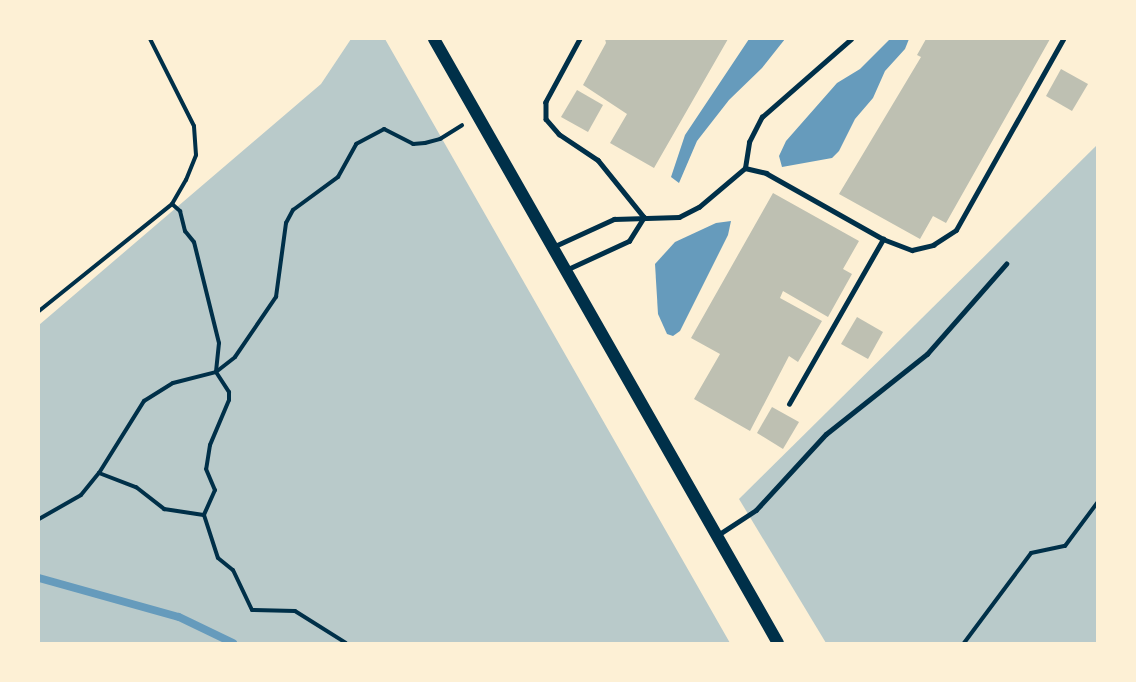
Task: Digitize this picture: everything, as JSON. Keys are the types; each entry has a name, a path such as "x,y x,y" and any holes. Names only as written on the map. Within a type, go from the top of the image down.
{"main road":[{"path":"434,39 778,643"}],"lane":[{"path":"580,39 546,102 546,118 560,134 598,160 644,217"},
{"path":"553,247 614,219 679,217 699,207 745,168 749,142 762,117 851,39"},
{"path":"745,168 766,172 883,239 912,250 933,245 956,230 1063,39"},
{"path":"565,270 628,241 644,217"},
{"path":"789,404 883,239"},
{"path":"718,535 756,510 826,434 927,354 1006,264"}],"path":[{"path":"39,311 172,204 196,155 194,126 150,39"},
{"path":"39,519 81,495 99,473 144,400 172,383 216,372 235,357 276,297 286,223 292,210 338,177 356,144 384,129 413,144 425,143 440,139 478,115"},
{"path":"172,204 180,211 185,231 194,242 219,343 216,372 229,400 212,432 206,469 215,490 204,515 218,558 233,570 252,610 295,611 346,643"},
{"path":"99,473 136,487 164,509 204,515"},
{"path":"964,643 1031,553 1065,546 1097,503"}],"shaded area":[{"path":"351,39 385,39 730,643 39,643 39,325 321,84"},
{"path":"1097,145 1097,643 826,643 739,499"}],"water":[{"path":"749,39 785,39 762,68 729,100 697,141 679,183 671,177 685,135"},
{"path":"890,39 909,39 905,49 885,71 873,98 855,119 839,151 832,158 782,167 779,156 786,141 837,83 860,69"},
{"path":"731,221 728,235 680,331 673,336 667,334 658,314 655,264 675,242 716,223"}],"building":[{"path":"605,39 728,39 654,168 610,143 627,114 583,85 606,43"},
{"path":"926,39 1050,39 946,223 933,216 920,239 839,194 921,57 917,55"},
{"path":"1061,69 1088,84 1072,111 1046,96"},
{"path":"577,90 603,105 588,132 561,117"},
{"path":"773,193 859,241 843,269 852,274 828,317 783,291 780,298 822,321 798,362 789,356 750,431 694,399 720,354 691,338"},
{"path":"857,317 883,332 868,359 841,344"},
{"path":"772,407 799,422 783,449 757,433"}],"waterway":[{"path":"39,578 179,617 233,643"}]}
